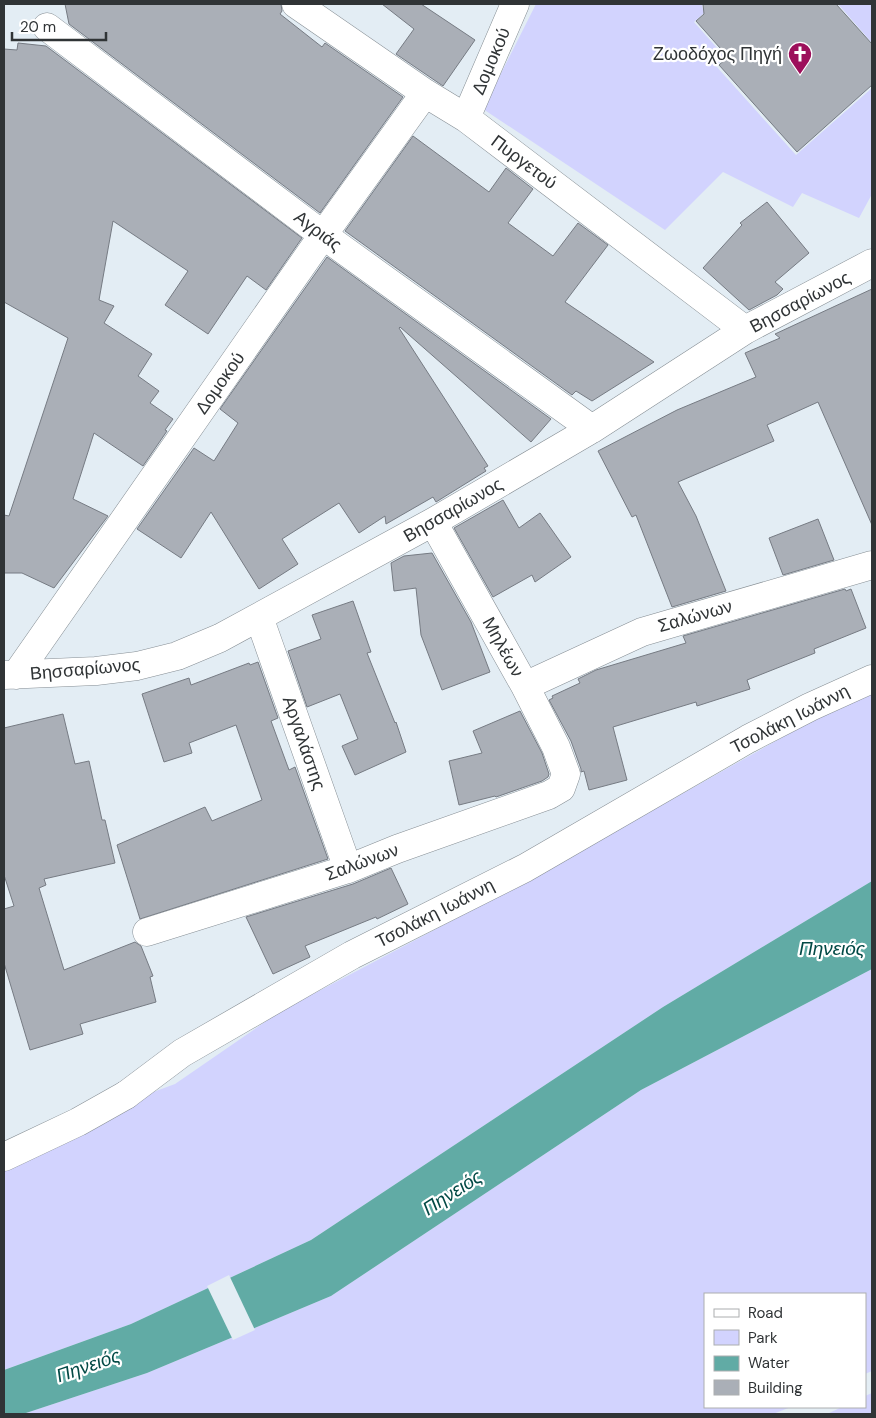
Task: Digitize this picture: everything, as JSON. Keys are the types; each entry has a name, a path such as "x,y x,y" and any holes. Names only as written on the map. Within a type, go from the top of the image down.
{"street":[{"name":"Πυργετού","path":"296,4 425,93 466,118 745,330"},
{"name":"Δομοκού","path":"466,118 515,4"},
{"name":"Αγριάς","path":"47,27 323,235 592,429"},
{"name":"Δομοκού","path":"10,675 425,93"},
{"name":"Βησσαρίωνος","path":"10,675 96,671 137,666 177,656 220,638 433,522 592,429 745,330 872,263"},
{"name":"Μηλέων","path":"433,522 525,686 556,747 566,774"},
{"name":"Σαλώνων","path":"525,686 642,632 872,565"},
{"name":"Αργαλάστης","path":"259,617 348,869"},
{"name":"Τσολάκη Ιωάννη","path":"4,1156 78,1122 126,1095 182,1054 352,955 525,868 748,739 810,707 872,679"},
{"name":"Σαλώνων","path":"147,932 348,869 396,849 549,795 561,788 566,774"}],"green space":[{"path":"536,4 703,4 704,13 694,22 725,57 716,66 796,155 872,88 872,194 859,218 802,193 793,207 723,172 665,230 483,109"},
{"path":"838,4 872,4 872,43"},
{"path":"872,692 872,881 663,1007 311,1240 131,1324 4,1370 4,1160 110,1108 175,1084 281,1011 531,879 806,724"},
{"path":"872,969 872,1371 866,1374 866,1293 704,1293 704,1408 788,1408 773,1414 23,1414 147,1373 331,1296 641,1090"},
{"path":"872,1393 872,1414 827,1414 840,1408 866,1408 866,1396"}],"water":[{"name":"Πηνειός","path":"872,881 872,969 641,1090 331,1296 147,1373 23,1414 4,1414 4,1370 131,1324 311,1240 663,1007"}],"pier":[{"path":"229,1275 255,1330 233,1340 207,1286"}],"building":[{"path":"65,4 281,4 282,11 280,14 322,47 325,43 403,97 320,213 69,24"},
{"path":"382,4 421,4 475,40 443,86 396,54 414,29"},
{"name":"Ζωοδόχος Πηγή","path":"703,4 836,4 872,44 872,85 797,152 719,65 728,57 696,21 704,14"},
{"path":"18,43 46,46 302,238 266,290 247,276 208,334 165,305 188,271 113,221 99,300 114,306 104,323 152,354 138,376 159,391 150,403 173,419 143,466 94,433 73,499 108,516 54,588 22,573 4,573 4,515 9,516 68,338 4,302 4,49 17,50"},
{"path":"413,136 489,192 506,168 533,189 508,223 553,256 578,223 608,245 565,302 654,362 592,401 576,391 572,395 345,231"},
{"path":"767,202 809,253 775,282 783,289 777,295 749,310 703,268 742,225 740,223"},
{"path":"327,257 551,419 531,442 400,327 488,466 484,468 486,471 436,502 433,497 386,524 385,516 359,533 339,503 282,539 298,564 259,589 211,512 181,558 137,529 194,448 214,461 238,423 220,409"},
{"path":"872,289 872,525 818,402 767,425 774,441 678,482 696,516 726,591 672,607 636,515 632,517 598,451 677,410 756,377 745,353 780,338 775,334"},
{"path":"503,500 519,528 540,513 571,557 535,582 532,575 493,597 454,528"},
{"path":"818,519 834,560 783,575 769,538"},
{"path":"432,553 471,622 490,672 442,690 421,635 416,588 394,591 391,563 404,556"},
{"path":"845,589 846,591 851,589 866,628 814,649 815,653 747,680 750,689 697,706 696,702 613,727 627,780 589,790 584,771 581,772 571,741 549,700 553,698 552,696 580,683 578,679 596,670 686,643 683,636"},
{"path":"353,601 371,652 367,653 396,722 406,752 355,775 342,746 358,739 340,694 307,707 288,651 321,639 312,615"},
{"path":"258,662 278,718 271,721 289,770 295,767 328,859 140,919 117,845 205,807 212,821 262,800 236,725 189,743 192,753 164,762 142,694 189,678 191,685 249,663 250,665"},
{"path":"520,711 542,753 549,774 548,777 542,781 496,797 459,805 449,761 482,753 473,731"},
{"path":"63,714 75,764 89,761 102,820 105,820 115,863 44,879 46,885 39,888 64,970 135,942 141,946 153,976 150,977 156,1002 80,1024 83,1034 30,1050 4,963 4,909 14,906 4,875 4,728"},
{"path":"391,868 408,904 377,919 376,917 305,946 310,957 273,974 246,917 353,884"}],"place":[{"name":"Ζωοδόχος Πηγή","path":"800,75"}]}
